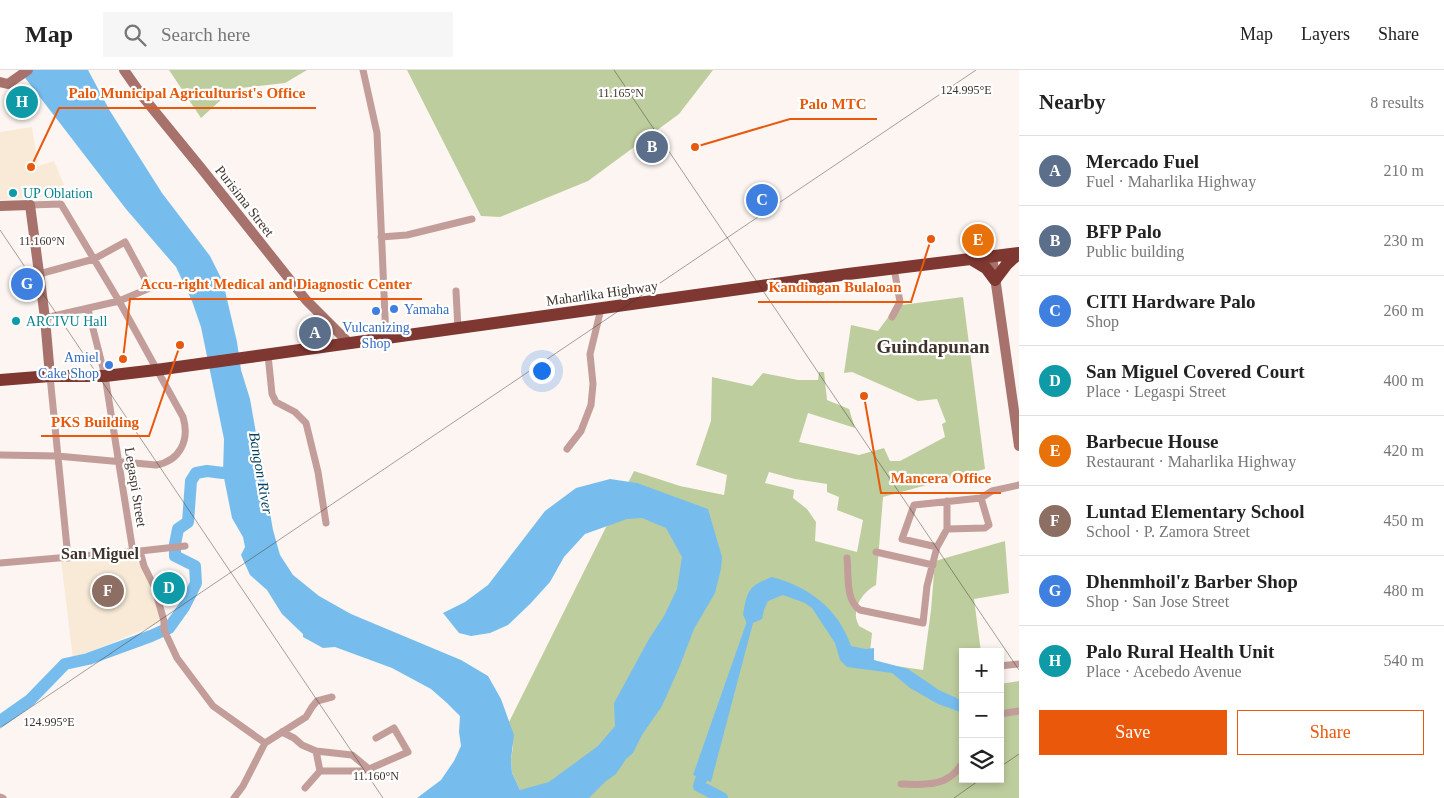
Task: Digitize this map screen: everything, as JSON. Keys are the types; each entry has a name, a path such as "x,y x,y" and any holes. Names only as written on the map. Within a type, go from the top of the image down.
{"highway":[{"name":"Maharlika Highway","path":"50,376 105,376 156,370 894,268 1019,253"},
{"path":"971,259 986,268 995,280 1007,264 1019,253"},
{"path":"0,371 50,376"},
{"path":"0,380 50,376"}],"street":[{"name":"Purisima Street","path":"124,70 143,97 306,300 350,344"},
{"path":"363,70 376,134 386,339"},
{"path":"0,82 8,84 24,73"},
{"path":"0,206 61,204 184,417 187,428 186,439 180,450 166,463 156,465 57,456 0,455"},
{"path":"30,206 45,318 68,558"},
{"path":"381,237 406,235 472,220"},
{"path":"39,274 94,260 125,242 150,288 118,301 45,318"},
{"path":"992,256 1019,446"},
{"path":"892,317 900,302 894,268"},
{"path":"456,291 458,329"},
{"name":"Legaspi Street","path":"88,309 105,376 119,462 137,552 154,586 164,621 164,630 171,648 214,706 264,742"},
{"path":"567,449 580,431 592,405 593,384 590,354 601,309"},
{"path":"268,355 272,394 276,402 295,412 306,423 318,472 326,524"},
{"path":"937,547 902,539 914,505 981,498 992,491 1019,485"},
{"path":"947,529 988,527 981,498"},
{"path":"847,558 850,599 854,606 860,610 923,623 927,586 937,547 947,529 947,501"},
{"path":"0,563 137,552 186,546"},
{"path":"876,552 933,565"},
{"path":"1004,666 1019,664"},
{"path":"234,798 244,786 264,742 306,717 317,701 332,697"},
{"path":"1004,713 1019,711"},
{"path":"320,771 372,772 408,752 394,728 376,738"},
{"path":"282,732 294,738 302,745 316,751 352,755 372,772"},
{"path":"316,751 320,771"},
{"path":"902,784 933,785 948,779 959,768"},
{"path":"306,788 320,771"}],"shaded area":[{"path":"32,127 38,166 54,161 64,185 54,196 0,200 0,132"},
{"path":"138,552 162,622 73,659 61,560"}],"green space":[{"path":"169,70 307,70 285,83 233,89 201,118"},
{"path":"407,70 713,70 679,114 588,181 500,217 481,216"},
{"path":"963,297 985,469 883,497 876,585 865,593 860,601 856,610 856,619 859,626 872,633 869,662 923,670 935,561 1005,541 1009,593 974,599 980,648 959,648 959,783 1004,783 1004,683 1019,681 1019,798 511,798 520,790 512,773 511,759 513,747 509,722 634,471 680,486 724,495 727,475 696,465 711,421 712,377 752,386 763,373 798,380 818,380 819,372 824,372 827,400 849,409 855,428 808,413 799,442 859,455 884,448 890,461 900,461 945,437 942,424 946,422 937,399 918,401 852,372 844,373 851,325 878,331 894,306","holes":["769,472 795,479 827,484 827,492 839,497 837,510 863,520 857,552 815,541 816,522 807,509 793,498 794,490 765,483"]}],"water":[{"name":"Bangon River","path":"19,70 88,70 110,111 162,193 210,256 223,282 237,342 241,370 250,399 273,530 280,555 293,575 319,596 351,614 461,660 488,676 501,699 514,735 511,759 512,773 520,790 549,782 598,746 615,726 614,703 649,639 664,616 677,589 682,557 666,528 642,518 627,519 585,534 564,557 550,582 508,625 490,633 471,636 459,633 443,613 465,602 488,585 545,511 576,488 610,479 637,483 708,509 722,557 715,593 694,629 662,706 642,735 633,753 626,759 616,774 589,798 417,798 441,780 454,761 461,746 459,732 460,716 431,689 392,668 335,647 323,648 303,637 303,634 282,614 267,590 250,575 241,555 245,547 243,537 232,518 223,473 224,439 201,327 192,301 176,267 126,209"},
{"path":"772,577 810,593 830,610 851,646 866,649 874,648 874,660 908,669 939,690 959,699 959,712 938,704 910,688 892,673 847,667 840,660 835,643 812,608 805,603 783,595 768,601 762,619 753,623 711,782 693,775 746,624 743,615 746,600 750,590 758,583"}],"waterway":[{"path":"0,721 30,700 65,664 88,659 169,628 184,607 196,583 195,566 175,556 178,529 188,522 191,481 196,473 207,471 223,473"},
{"path":"707,762 699,786 722,798"}],"place":[{"name":"Palo Rural Health Unit","path":"22,102"},
{"name":"BFP Palo","path":"652,147"},
{"name":"Palo MTC","path":"695,147"},
{"name":"Palo Municipal Agriculturist's Office","path":"31,167"},
{"name":"UP Oblation","path":"13,193"},
{"name":"CITI Hardware Palo","path":"762,200"},
{"name":"Kandingan Bulaloan","path":"931,239"},
{"name":"Barbecue House","path":"978,240"},
{"name":"Dhenmhoil'z Barber Shop","path":"27,284"},
{"name":"Yamaha","path":"394,309"},
{"name":"Vulcanizing Shop","path":"376,311"},
{"name":"ARCIVU Hall","path":"16,321"},
{"name":"Mercado Fuel","path":"315,333"},
{"name":"PKS Building","path":"180,345"},
{"name":"Accu-right Medical and Diagnostic Center","path":"123,359"},
{"name":"Amiel Cake Shop","path":"109,365"},
{"name":"Mancera Office","path":"864,396"},
{"name":"San Miguel Covered Court","path":"169,588"},
{"name":"Luntad Elementary School","path":"108,591"}],"district":[{"name":"Guindapunan","path":"933,346"},
{"name":"San Miguel","path":"100,553"}]}
